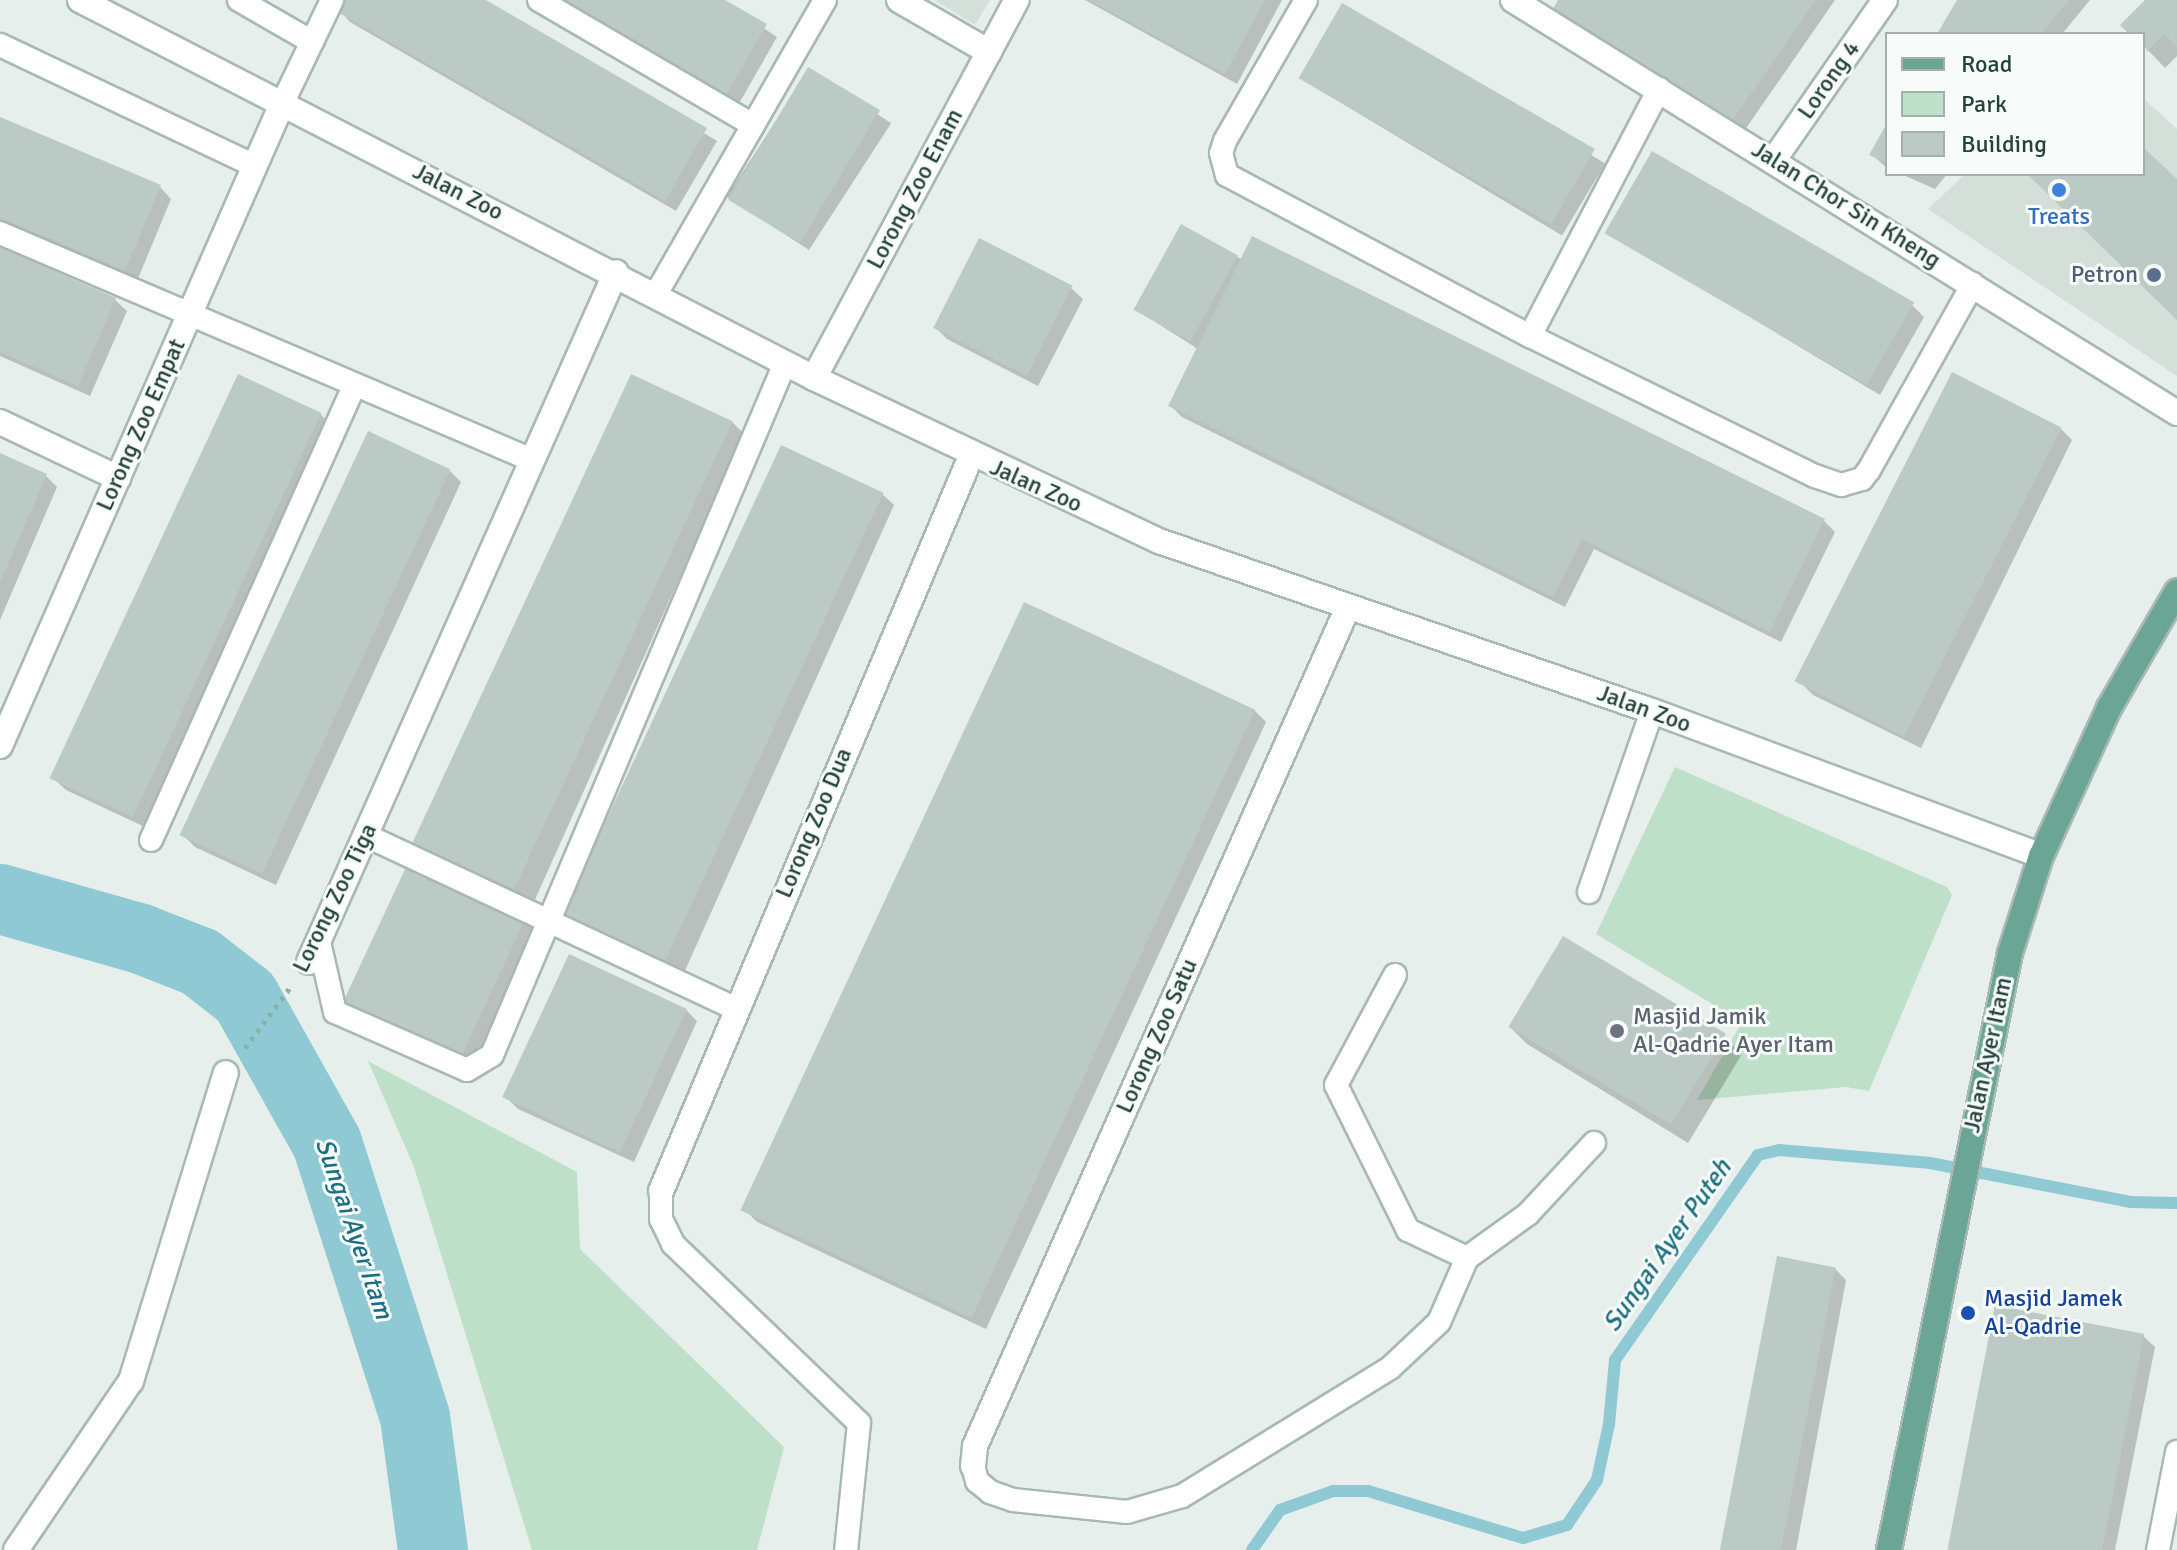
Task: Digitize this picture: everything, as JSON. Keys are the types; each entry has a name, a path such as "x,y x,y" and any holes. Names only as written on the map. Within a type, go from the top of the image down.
{"main road":[{"name":"Jalan Ayer Itam","path":"1889,1550 1973,1123 2010,953 2041,856 2122,683 2177,591"}],"street":[{"name":"Jalan Zoo","path":"80,0 616,272 814,378 971,456 1159,541 1652,711 2041,856"},
{"name":"Lorong Zoo Enam","path":"814,378 1017,0"},
{"name":"Jalan Chor Sin Kheng","path":"1513,0 2177,413"},
{"name":"Lorong 4","path":"1773,161 1885,0"},
{"path":"904,1 989,52"},
{"name":"Lorong Zoo Empat","path":"0,746 282,104"},
{"name":"Lorong Zoo Tiga","path":"314,952 616,272"},
{"path":"0,422 118,478"},
{"name":"Lorong Zoo Dua","path":"661,1191 734,1008 971,456"},
{"name":"Lorong Zoo Satu","path":"973,1466 975,1446 1348,607"},
{"path":"16,1550 131,1381 226,1073"}],"lane":[{"path":"239,0 312,42"},
{"path":"282,104 332,0"},
{"path":"539,0 753,125"},
{"path":"656,294 825,0"},
{"path":"1306,0 1225,141 1221,153 1227,175 1530,336 1841,485 1862,479 1869,470 1973,284"},
{"path":"0,45 255,166"},
{"path":"1530,336 1659,89"},
{"path":"0,233 189,317 532,460"},
{"path":"314,952 335,1012 467,1070 492,1055 785,363"},
{"path":"151,840 354,386"},
{"path":"1589,892 1652,711"},
{"path":"367,836 734,1008"},
{"path":"1395,975 1336,1085 1408,1230 1467,1258"},
{"path":"973,1466 977,1481 990,1492 1013,1500 1127,1512 1182,1496 1390,1368 1439,1322 1467,1258 1528,1214 1594,1143"},
{"path":"661,1191 661,1219 673,1244 859,1423 846,1550"},
{"path":"2158,1550 2177,1452"}],"path":[{"name":"Lorong Zoo Tiga","path":"226,1073 314,952"}],"shaded area":[{"path":"934,0 990,0 975,25"},
{"path":"2145,100 2177,129 2177,376 1928,209 1963,176 2145,176"}],"green space":[{"path":"1675,767 1947,887 1952,895 1869,1091 1846,1087 1697,1100 1742,1022 1596,934"},
{"path":"368,1061 577,1172 580,1249 784,1447 757,1550 532,1550 414,1167"}],"building":[{"path":"343,0 486,0 707,128 665,201 336,11"},
{"path":"558,0 725,0 767,24 725,97"},
{"path":"1089,0 1265,0 1225,74"},
{"path":"1558,0 1816,0 1730,124 1552,11"},
{"path":"1957,0 2069,0 2043,32 1938,32"},
{"path":"2145,0 2177,0 2177,47 2164,34 2147,52 2145,32 2127,32 2120,25"},
{"path":"1342,3 1595,149 1551,224 1298,78"},
{"path":"808,67 880,110 800,243 728,200"},
{"path":"0,117 161,185 125,271 0,218"},
{"path":"1885,127 1885,162 1869,155"},
{"name":"Petron","path":"2145,149 2177,179 2177,320 2029,176 2145,176"},
{"path":"1652,151 1914,303 1867,385 1604,233"},
{"path":"1181,224 1238,256 1190,341 1133,310"},
{"path":"1252,236 1825,519 1770,632 1582,539 1553,597 1168,406"},
{"path":"979,238 1073,286 1027,376 933,328"},
{"path":"0,247 116,298 78,386 0,352"},
{"path":"1952,372 2062,428 1904,737 1794,681"},
{"path":"238,374 321,413 133,817 50,778"},
{"path":"631,374 733,421 514,891 412,843"},
{"path":"368,431 450,469 262,874 180,835"},
{"path":"781,445 883,493 664,963 562,915"},
{"path":"0,453 47,474 0,583"},
{"path":"1024,602 1255,710 972,1318 740,1210"},
{"path":"407,865 525,920 458,1063 340,1008"},
{"name":"Masjid Jamik Al-Qadrie Ayer Itam","path":"1563,936 1726,1034 1671,1125 1508,1027"},
{"path":"569,954 687,1009 620,1152 502,1097"},
{"path":"1777,1256 1836,1267 1781,1550 1720,1550"},
{"path":"1995,1305 2144,1334 2102,1550 1947,1549"}],"waterway":[{"name":"Sungai Ayer Itam","path":"0,899 141,939 200,962 245,997 327,1143 415,1417 433,1550"},
{"name":"Sungai Ayer Puteh","path":"1252,1550 1280,1510 1333,1491 1368,1491 1523,1538 1567,1525 1597,1480 1609,1424 1615,1360 1758,1155 1779,1150 1930,1163 2130,1202 2177,1203"}],"place":[{"name":"Treats","path":"2059,190"},
{"name":"Petron","path":"2154,275"},
{"name":"Masjid Jamik Al-Qadrie Ayer Itam","path":"1617,1031"},
{"name":"Masjid Jamek Al-Qadrie","path":"1968,1313"}]}
